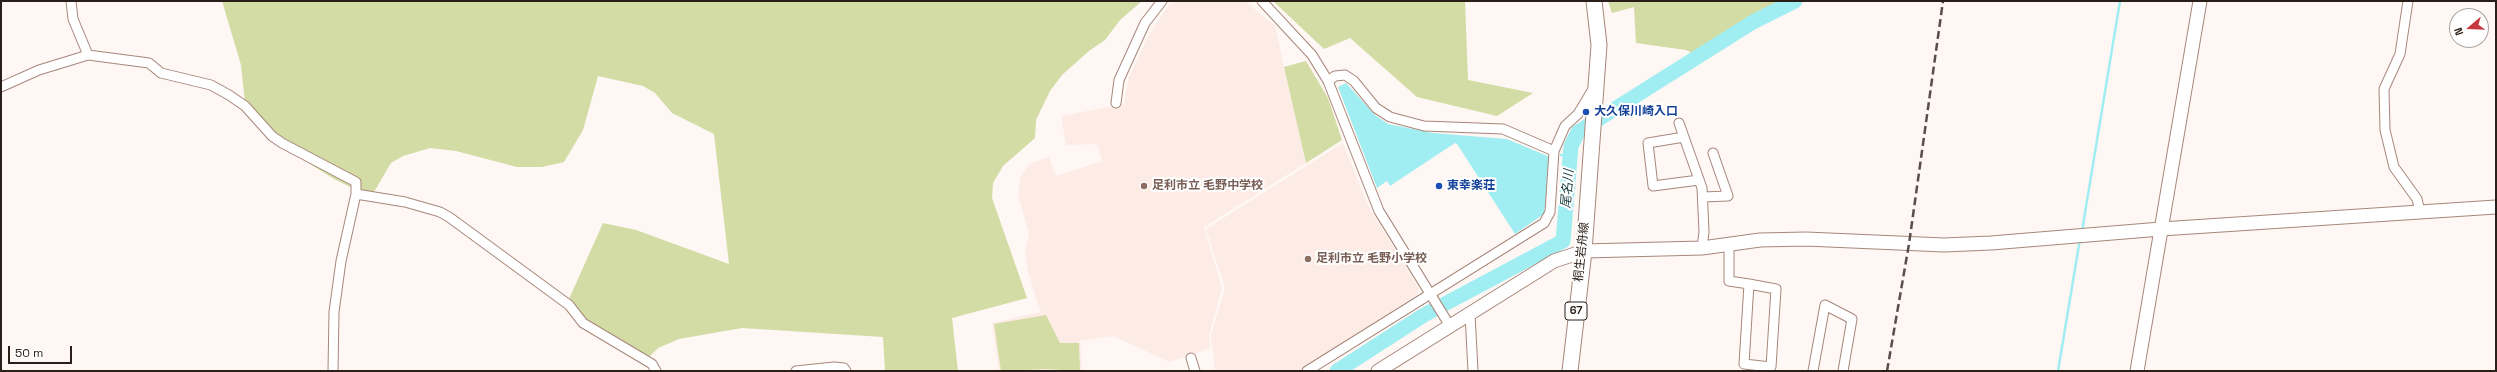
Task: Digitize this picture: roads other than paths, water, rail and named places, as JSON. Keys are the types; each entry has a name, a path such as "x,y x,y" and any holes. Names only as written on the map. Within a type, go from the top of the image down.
{"main road":[{"name":"67","path":"1594,1 1599,45 1595,86"},
{"name":"桐生岩舟線","path":"1570,371 1584,251 1595,86"}],"street":[{"path":"71,1 73,19 88,55"},
{"path":"1116,103 1119,80 1145,23 1162,1"},
{"path":"1262,1 1312,55 1328,80 1375,202 1448,321"},
{"path":"2137,371 2200,1"},
{"path":"2408,1 2400,54 2384,89 2385,130 2394,167 2417,199 2420,212"},
{"path":"1,87 39,70 88,55 149,63 161,73 211,85 245,106 272,136 282,143 352,178 356,182 356,194 341,261 334,312 333,371"},
{"path":"1328,80 1335,76 1345,75 1354,81 1376,108 1390,116 1424,126 1503,129 1554,150"},
{"path":"1307,371 1433,298 1548,218 1554,150 1565,126 1580,110 1595,86"},
{"path":"1679,123 1699,180 1703,197 1702,248"},
{"path":"1684,137 1648,142 1653,186 1699,180"},
{"path":"1703,197 1728,196 1713,153"},
{"path":"356,194 406,202 440,212 449,217 569,305 583,323 652,364 656,371"},
{"path":"1378,371 1448,321 1470,314 1554,261 1584,251 1702,248 1729,244 1806,239 1944,245 2496,206"},
{"path":"1729,244 1729,282 1749,284 1776,289 1771,367 1744,364 1749,284"},
{"path":"1813,371 1825,305 1852,319 1843,371"},
{"path":"1470,314 1473,371"},
{"path":"1191,358 1194,371"},
{"path":"796,371 834,367 844,368 846,371"}],"water":[{"path":"1346,83 1375,115 1388,124 1433,133 1507,139 1550,157 1544,214 1515,234 1455,143 1390,186 1387,181 1377,188 1338,87"}],"waterway":[{"name":"尾名川","path":"1337,371 1424,315 1563,241 1571,146 1578,132 1753,22 1795,1"},
{"path":"2082,231 2120,1"},
{"path":"1561,155 1570,155"},
{"path":"2058,371 2080,239"}],"railway":[{"path":"1887,371 1909,244 1943,1"}],"place":[{"name":"大久保川崎入口","path":"1586,112"},
{"name":"足利市立 毛野中学校","path":"1144,186"},
{"name":"東幸楽荘","path":"1439,186"},
{"name":"足利市立 毛野小学校","path":"1308,259"}]}
